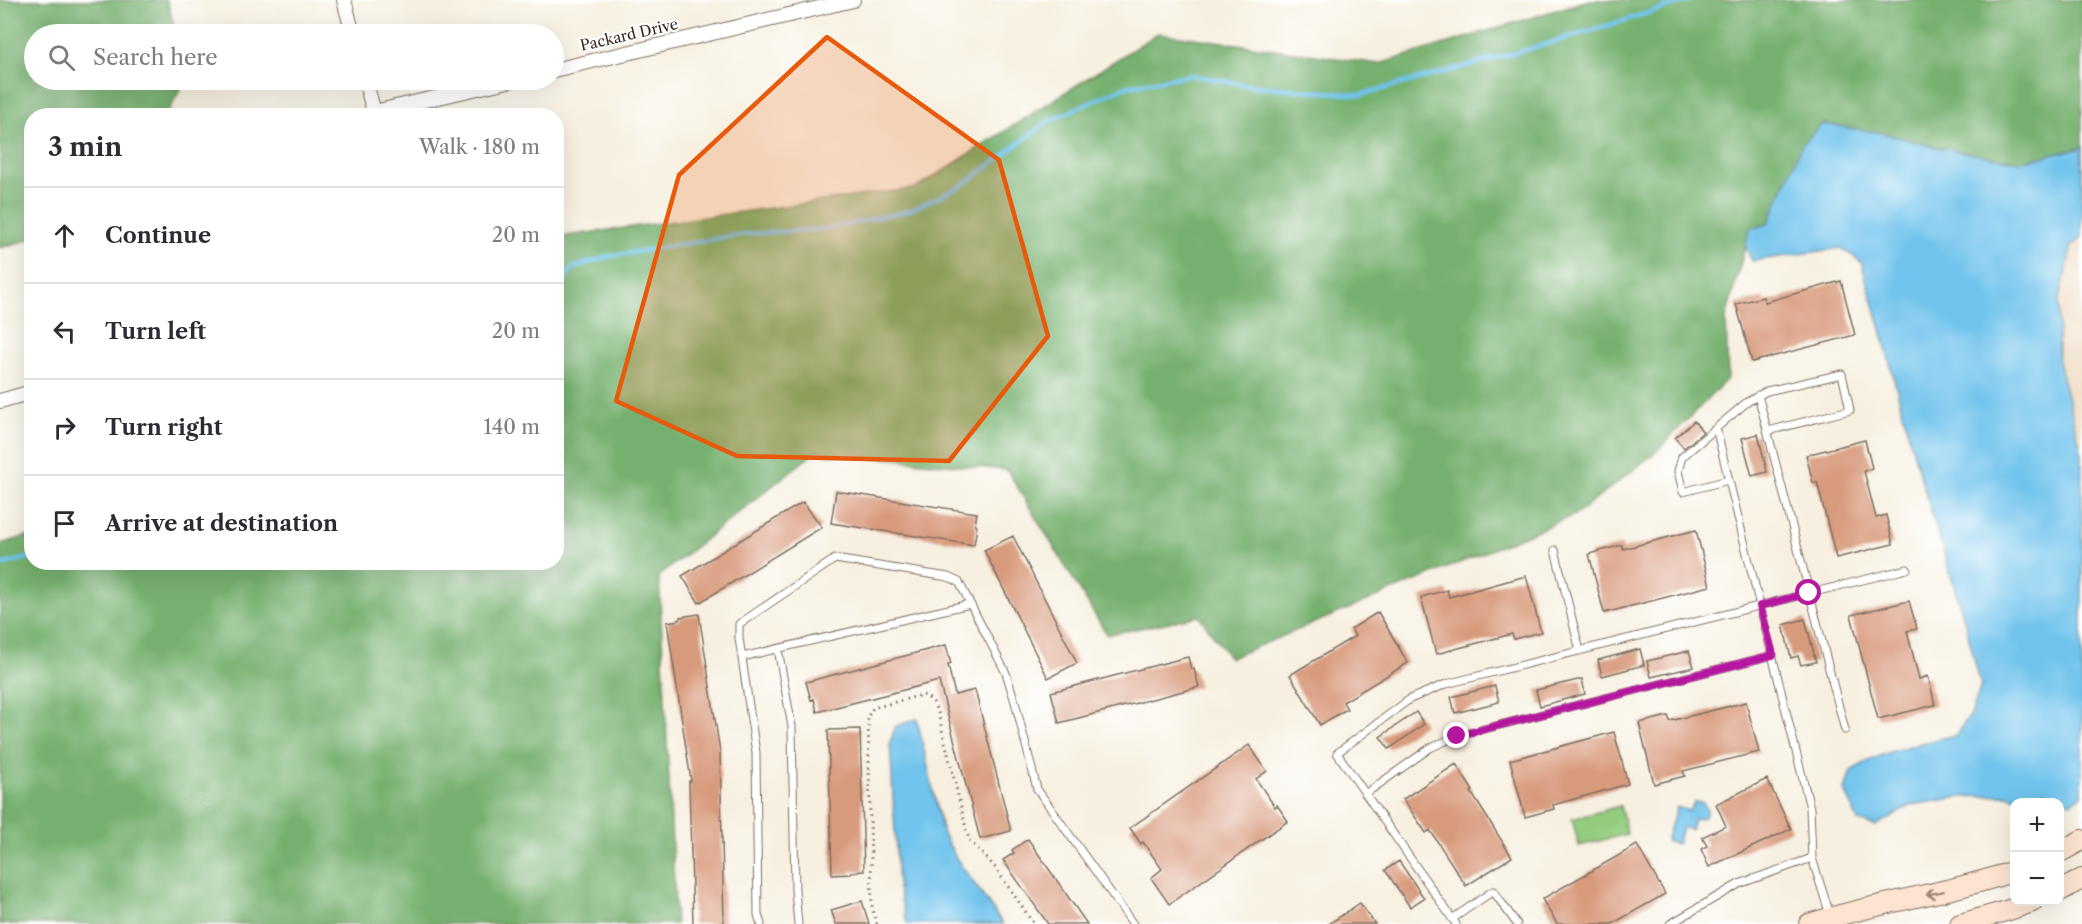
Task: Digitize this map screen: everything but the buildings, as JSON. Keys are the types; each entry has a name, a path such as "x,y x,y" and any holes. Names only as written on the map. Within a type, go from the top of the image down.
{"street":[{"path":"344,0 350,24"},
{"name":"Packard Drive","path":"564,68 853,0"},
{"path":"367,90 371,108"},
{"path":"397,108 471,90"},
{"path":"0,401 24,394"},
{"path":"2064,850 2082,840"},
{"path":"1809,924 1832,921 1851,911 1980,883 2010,872"},
{"path":"2064,889 2082,879"},
{"path":"1960,924 2019,906"}],"lane":[{"path":"1728,480 1683,492 1678,471 1682,457 1758,395 1842,374 1850,410 1768,431"},
{"path":"1758,395 1845,730"},
{"path":"1716,428 1810,807 1812,858 1832,921"},
{"path":"1556,550 1580,651"},
{"path":"761,924 758,915 756,753 739,624 835,559 948,577 959,582 1006,673 1016,702 1037,789 1133,924"},
{"path":"1517,924 1493,891 1454,921 1337,753 1410,699 1446,684 1907,569"},
{"path":"742,657 970,604"},
{"path":"778,649 792,727 795,890 798,924"},
{"path":"1365,794 1430,748 1457,736 1773,655"},
{"path":"1670,924 1739,884 1812,858"}],"path":[{"path":"877,924 872,908 868,716 873,708 922,695 933,702 938,713 969,840 994,866 1034,924"}],"highlighted area":[{"path":"827,37 999,160 1048,336 949,461 737,456 616,401 679,175"}],"shaded area":[{"path":"2082,238 2082,453 2058,361 2059,299 2072,244"}],"green space":[{"path":"0,0 167,0 173,24 24,24 24,90 180,90 170,108 24,108 24,241 0,248"},
{"path":"1589,0 2082,0 2082,148 2019,162 1935,147 1882,133 1803,143 1768,225 1750,229 1726,318 1728,378 1655,453 1577,514 1230,658 1199,616 1107,635 1007,470 815,452 659,576 676,924 0,924 0,544 24,537 24,570 564,570 564,238 566,236 916,188 1158,33 1379,64"},
{"path":"1620,806 1627,834 1579,846 1572,819"}],"water":[{"path":"1822,124 1882,133 1935,147 2019,162 2082,148 2082,238 2072,245 2059,299 2058,361 2082,453 2082,795 2071,803 2064,798 2043,791 2030,798 2016,798 2008,795 1959,797 1912,805 1875,826 1858,821 1845,790 1851,771 1864,763 1902,748 1956,735 1972,712 1981,686 1965,622 1914,455 1861,262 1841,248 1752,261 1745,246 1750,229 1768,224 1803,143"},
{"path":"917,719 943,834 958,861 1003,924 907,924 898,888 890,742 896,726"},
{"path":"1695,802 1701,802 1704,805 1707,811 1705,816 1694,818 1691,830 1682,827 1677,844 1666,841 1677,807 1689,811"}],"waterway":[{"path":"564,278 573,268 606,257 744,234 827,229 911,210 963,185 1049,121 1127,86 1190,75 1253,86 1360,95 1540,46 1691,0"},
{"path":"0,565 24,559"}],"route":[{"path":"1457,736 1773,655 1760,606 1809,593"}]}
